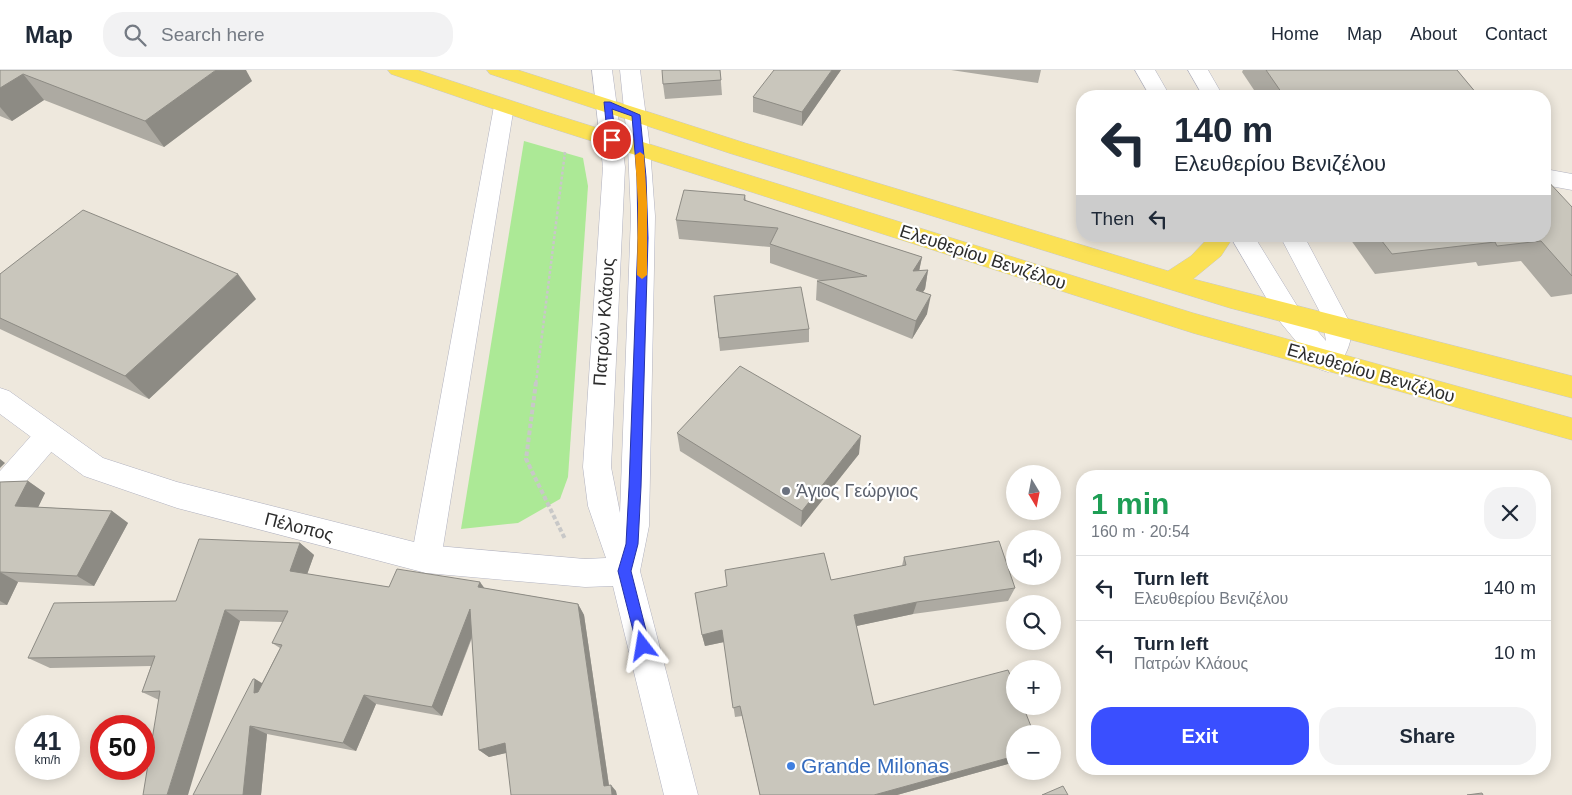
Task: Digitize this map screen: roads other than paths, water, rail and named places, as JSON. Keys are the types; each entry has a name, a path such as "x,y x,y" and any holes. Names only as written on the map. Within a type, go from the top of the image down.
{"main road":[{"name":"Ελευθερίου Βενιζέλου","path":"398,70 504,106 1184,320 1328,362 1572,428"},
{"name":"Ελευθερίου Βενιζέλου","path":"497,70 607,104 737,148 1170,281 1290,316 1572,387"},
{"path":"1170,281 1201,260 1219,242"}],"street":[{"name":"Πατρών Κλάους","path":"602,70 612,140 613,172 597,467 603,506 625,571 681,795"},
{"name":"Πατρών Κλάους","path":"625,571 632,544 643,238 639,148 630,70"},
{"path":"1145,70 1157,90"},
{"path":"1198,70 1210,90"},
{"path":"426,560 504,106"},
{"path":"1551,188 1572,182"},
{"path":"1246,242 1290,316 1328,362 1339,345 1339,328 1335,316 1295,242"},
{"name":"Πέλοπος","path":"0,399 94,467 126,479 236,511 426,560 585,573 625,571"},
{"path":"0,491 49,435"}],"place":[{"name":"Άγιος Γεώργιος","path":"786,491"},
{"name":"Grande Milonas","path":"791,766"}]}
